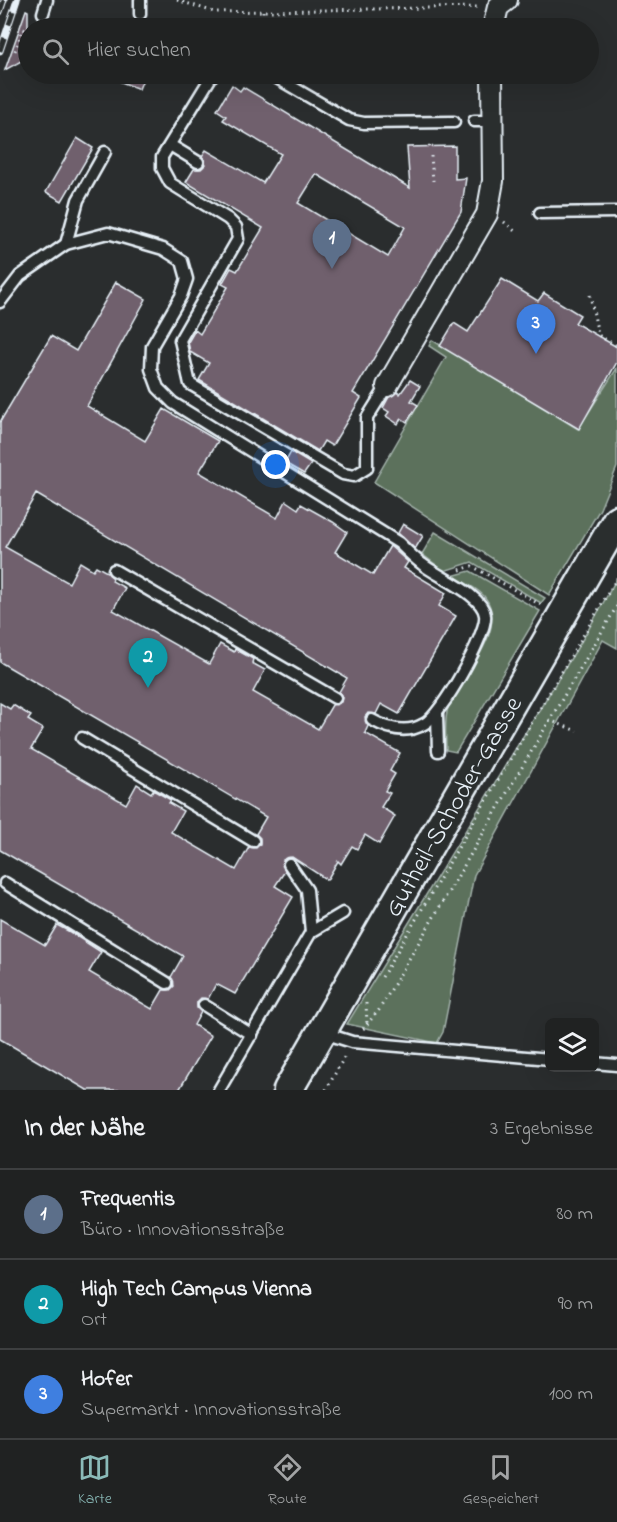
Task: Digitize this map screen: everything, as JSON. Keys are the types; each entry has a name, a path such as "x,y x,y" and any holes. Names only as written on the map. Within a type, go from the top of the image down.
{"street":[{"path":"497,18 503,3"},
{"path":"387,386 487,214 493,182 492,84"},
{"name":"Gutheil-Schoder-Gasse","path":"288,1090 617,520"}],"lane":[{"path":"43,13 47,0"},
{"path":"140,0 141,14"},
{"path":"207,84 162,157 165,177 228,219 236,227 238,239 180,340 190,384 343,474 354,477 368,468 367,418 387,386"},
{"path":"287,84 349,120 364,123 454,122"},
{"path":"474,121 494,121"},
{"path":"170,145 198,162"},
{"path":"66,244 78,200 105,152"},
{"path":"540,213 617,212"},
{"path":"0,302 20,276 66,244 108,232 163,249 182,261 187,279 152,346 151,369 162,393 173,403 399,543 421,564 475,598 485,614 484,630 437,714 424,725 404,730 385,728 372,720"},
{"path":"114,570 335,699"},
{"path":"437,714 438,751"},
{"path":"82,738 253,840"},
{"path":"289,864 307,890 311,932"},
{"path":"5,883 167,983"},
{"path":"219,1090 311,932 343,913"},
{"path":"204,1005 252,1035"},
{"path":"323,1032 352,1042 545,1059"},
{"path":"599,1063 617,1065"}],"path":[{"path":"177,0 187,6 214,12 503,3"},
{"path":"263,11 263,18"},
{"path":"15,51 18,43"},
{"path":"431,156 433,181"},
{"path":"511,228 516,233"},
{"path":"590,295 598,335 617,346"},
{"path":"441,577 472,566 563,617"},
{"path":"378,984 617,578"},
{"path":"372,994 366,1004 367,1024 379,1010 617,606"},
{"path":"549,720 577,731"}],"green space":[{"path":"432,340 578,429 617,368 617,467 600,509 549,595 374,482 446,357 429,346"},
{"path":"435,532 545,598 541,603 472,562 444,571 422,554"},
{"path":"470,571 540,611 456,752 446,750 448,708 481,652 492,623 491,609 484,596 473,587 452,576"},
{"path":"617,578 617,648 603,640 474,875 443,1032 437,1043 347,1024 587,632"}],"building":[{"path":"26,10 28,11 28,18 23,18"},
{"path":"18,33 18,63 5,70"},
{"path":"126,84 141,84 139,89"},
{"path":"232,85 240,91 243,87 410,188 407,147 455,146 455,179 466,178 461,212 353,393 361,398 332,446 324,441 318,451 199,380 209,363 190,352 188,342 195,330 200,334 228,287 222,284 231,268 237,271 263,228 186,182 194,169 201,169 205,165 202,156 206,150 263,183 281,154 223,120 226,116 217,110","holes":["316,174 405,227 388,257 298,203"]},
{"path":"77,138 93,148 62,201 46,192"},
{"path":"502,279 538,301 544,293 580,315 575,323 617,347 617,362 579,429 440,346 454,323 468,332"},
{"path":"116,282 146,299 87,406 145,441 164,409 218,441 199,472 277,518 286,501 298,509 301,504 333,522 347,532 335,552 373,575 390,546 408,562 404,568 446,593 439,606 456,616 399,714 381,704 376,714 368,713 365,717 368,726 365,733 400,753 390,771 395,774 385,791 390,793 381,807 395,816 379,844 365,835 357,849 352,846 341,864 338,861 327,880 292,857 283,860 285,871 275,886 293,897 235,994 216,984 208,999 201,998 197,1002 197,1008 201,1012 194,1025 211,1036 179,1090 87,1090 0,1039 0,919 45,945 57,925 70,932 101,952 89,972 152,1009 163,990 170,990 174,986 171,977 183,956 0,850 0,703 10,709 13,705 31,716 28,720 43,729 31,749 126,804 137,784 151,793 153,790 171,800 169,803 183,811 171,832 236,870 249,847 256,848 260,844 260,838 256,834 266,817 0,662 0,422 51,336 76,351","holes":["36,494 347,678 339,692 342,697 341,702 332,705 318,729 253,692 265,670 252,663 253,659 220,644 209,664 113,610 125,588 112,581 113,578 107,572 96,566 93,570 80,562 69,583 5,547"]},
{"path":"410,380 420,386 411,401 418,405 407,422 401,418 398,424 386,416 389,412 383,408 389,397 397,392 400,394"},
{"path":"291,452 311,464 304,474 285,463"},
{"path":"403,524 423,536 415,549 398,533"}],"railway":[{"path":"0,12 4,0"},
{"path":"0,51 17,0"}],"place":[{"name":"Frequentis","path":"332,269"},
{"name":"Hofer","path":"536,354"},
{"name":"High Tech Campus Vienna","path":"148,688"}]}
